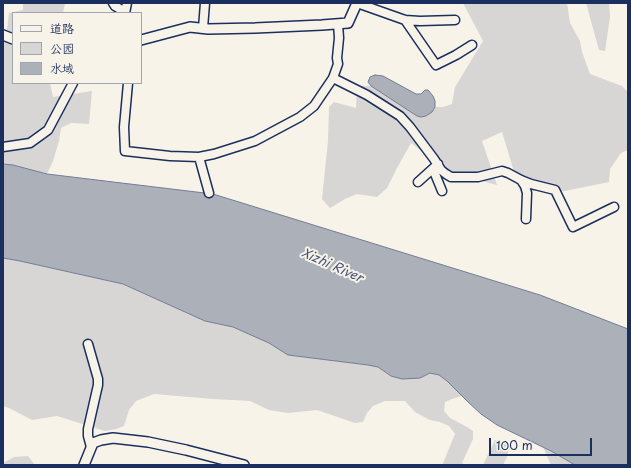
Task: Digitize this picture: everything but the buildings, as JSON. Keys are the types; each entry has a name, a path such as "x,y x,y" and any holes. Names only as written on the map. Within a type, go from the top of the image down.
{"street":[{"path":"113,3 124,12"},
{"path":"203,28 205,3"},
{"path":"142,40 190,27 255,28 348,23 357,3 405,20 456,20"},
{"path":"405,20 436,65 472,45"},
{"path":"128,84 124,127 125,150 170,156 199,157 214,154 255,141 300,117 314,106 333,78 338,64 338,24"},
{"path":"333,78 367,95 400,116 410,127 435,167 442,191"},
{"path":"3,147 30,143 48,130 72,84"},
{"path":"199,157 209,193"},
{"path":"435,167 451,177 478,177 502,171 531,184 555,190 573,227 614,207"},
{"path":"418,182 435,167"},
{"path":"521,180 527,192 526,218"},
{"path":"88,344 98,379 88,429 91,447"},
{"path":"84,465 93,443 113,438 148,442 244,465"}],"green space":[{"path":"23,3 65,3 63,12 14,12 23,10"},
{"path":"463,3 567,3 570,23 580,41 582,52 590,74 622,86 628,92 628,150 621,153 610,169 609,182 565,191 520,191 502,132 482,141 497,185 449,172 411,143 387,188 377,197 357,194 330,208 322,199 328,141 329,107 334,102 356,108 357,86 371,86 417,116 421,117 432,112 435,107 443,107 452,104 455,87 483,41"},
{"path":"586,3 609,3 610,17 605,51 599,50"},
{"path":"12,12 12,84 50,84 53,97 92,91 89,124 71,123 61,128 53,161 47,174 13,165 3,164 3,29 7,30 9,13"},
{"path":"3,258 123,284 205,321 233,327 269,343 288,355 378,367 391,376 420,378 430,373 439,375 462,396 445,402 444,411 450,418 473,431 473,439 462,463 465,465 443,465 455,434 449,426 430,420 415,412 405,401 385,401 373,406 367,413 363,422 355,423 317,410 288,413 269,410 250,401 154,394 136,401 129,410 124,426 116,429 105,431 57,416 32,420 3,406"},
{"path":"495,440 505,441 509,447 507,457 503,465 483,465"},
{"path":"543,447 551,451 575,465 552,465"},
{"path":"28,456 35,465 3,465 3,463 14,457"}],"water":[{"path":"375,75 383,76 416,94 421,94 425,90 428,90 433,96 435,107 432,112 426,116 417,116 371,86 368,82 370,77"},
{"name":"Xizhi River","path":"3,164 13,165 47,174 213,194 540,295 628,329 628,465 575,465 551,451 497,425 481,414 439,375 430,373 420,378 402,379 391,376 378,367 288,355 269,343 233,327 205,321 123,284 3,258"}]}
